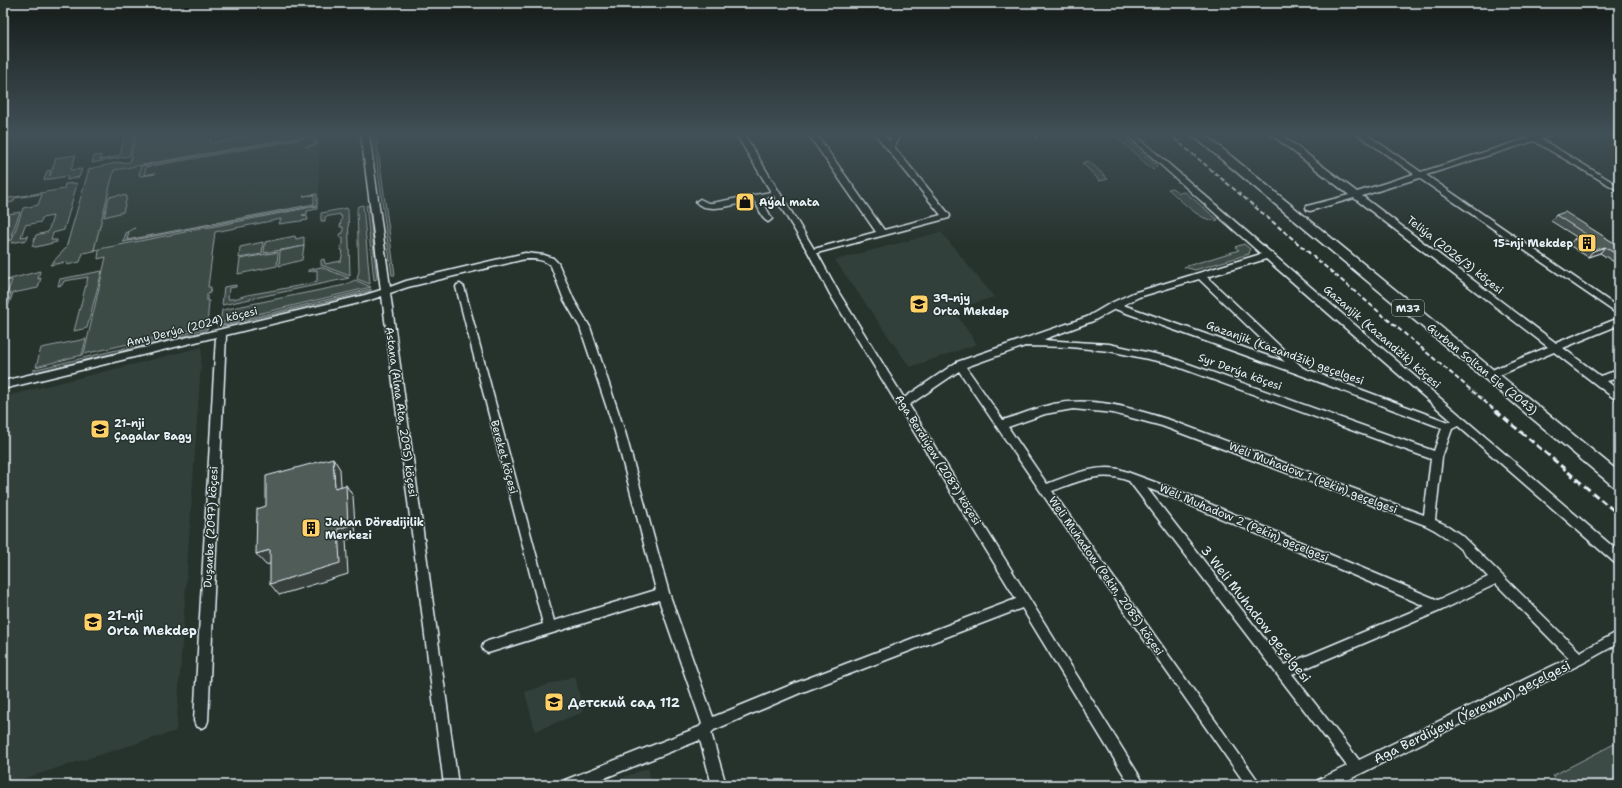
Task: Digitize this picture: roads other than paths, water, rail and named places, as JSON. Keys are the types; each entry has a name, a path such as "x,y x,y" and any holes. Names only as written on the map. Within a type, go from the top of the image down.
{"highway":[{"name":"Gurban Soltan Eje (2043)","path":"1242,171 1619,481"},
{"name":"Gurban Soltan Eje (2043)","path":"1254,171 1498,372 1619,469"}],"street":[{"name":"Astana (Alma Ata, 2095) köçesi","path":"370,171 451,785"},
{"name":"Aga Berdiýew (2087) köçesi","path":"762,171 812,252 835,294 1138,785"},
{"path":"838,171 882,234"},
{"path":"812,252 946,216 909,171"},
{"name":"Gazanjik (Kazandžik) köçesi","path":"1172,171 1462,421 1619,559"},
{"name":"Teliýa (2026/3) köçesi","path":"1324,171 1619,396"},
{"path":"1414,171 1619,312"},
{"path":"1310,208 1434,171"},
{"path":"1588,171 1619,189"},
{"path":"700,202 706,206 712,206 776,193"},
{"path":"757,198 768,219"},
{"path":"903,404 960,366 1090,319 1114,305 1136,295 1268,255"},
{"name":"Amy Derýa (2024) köçesi","path":"3,385 367,298 406,284 525,256 541,257 550,260 555,265 569,300 585,328 620,432 663,593 706,728 719,785"},
{"path":"1200,275 1301,371"},
{"name":"Bereket köçesi","path":"460,287 550,627"},
{"name":"Gazanjik (Kazandžik) geçelgesi","path":"1114,305 1301,371 1448,426"},
{"path":"1498,372 1619,321"},
{"name":"Duşanbe (2097) köçesi","path":"200,721 221,332"},
{"name":"Syr Derýa köçesi","path":"1027,343 1070,343 1113,346 1151,354 1437,457"},
{"name":"Weli Muhadow (Pekin, 2085) köçesi","path":"960,366 1254,785"},
{"path":"1598,380 1619,374"},
{"name":"Weli Muhadow 1 (Pekin) geçelgesi","path":"1001,425 1062,407 1094,407 1132,413 1173,425 1429,522 1444,529 1457,538 1579,659"},
{"path":"1429,522 1437,457 1448,426 1462,421"},
{"name":"Weli Muhadow 2 (Pekin) geçelgesi","path":"1045,489 1102,471 1115,472 1132,477 1247,524 1438,606"},
{"name":"3 Weli Muhadow geçelgesi","path":"1132,477 1357,768"},
{"path":"1283,672 1438,606 1496,578"},
{"path":"488,647 663,593"},
{"path":"570,785 798,688 1025,601"},
{"name":"Aga Berdiýew (Ýerewan) geçelgesi","path":"1323,785 1579,659 1619,637"}],"railway":[{"path":"1212,171 1497,412"},
{"path":"1496,411 1619,515"}],"place":[{"name":"Aýal mata","path":"745,202"},
{"name":"15-nji Mekdep","path":"1587,243"},
{"name":"39-njy Orta Mekdep","path":"919,304"},
{"name":"21-nji Çagalar Bagy","path":"100,429"},
{"name":"Jahan Döredijilik Merkezi","path":"311,528"},
{"name":"21-nji Orta Mekdep","path":"93,622"},
{"name":"Детский сад 112","path":"554,702"}]}
